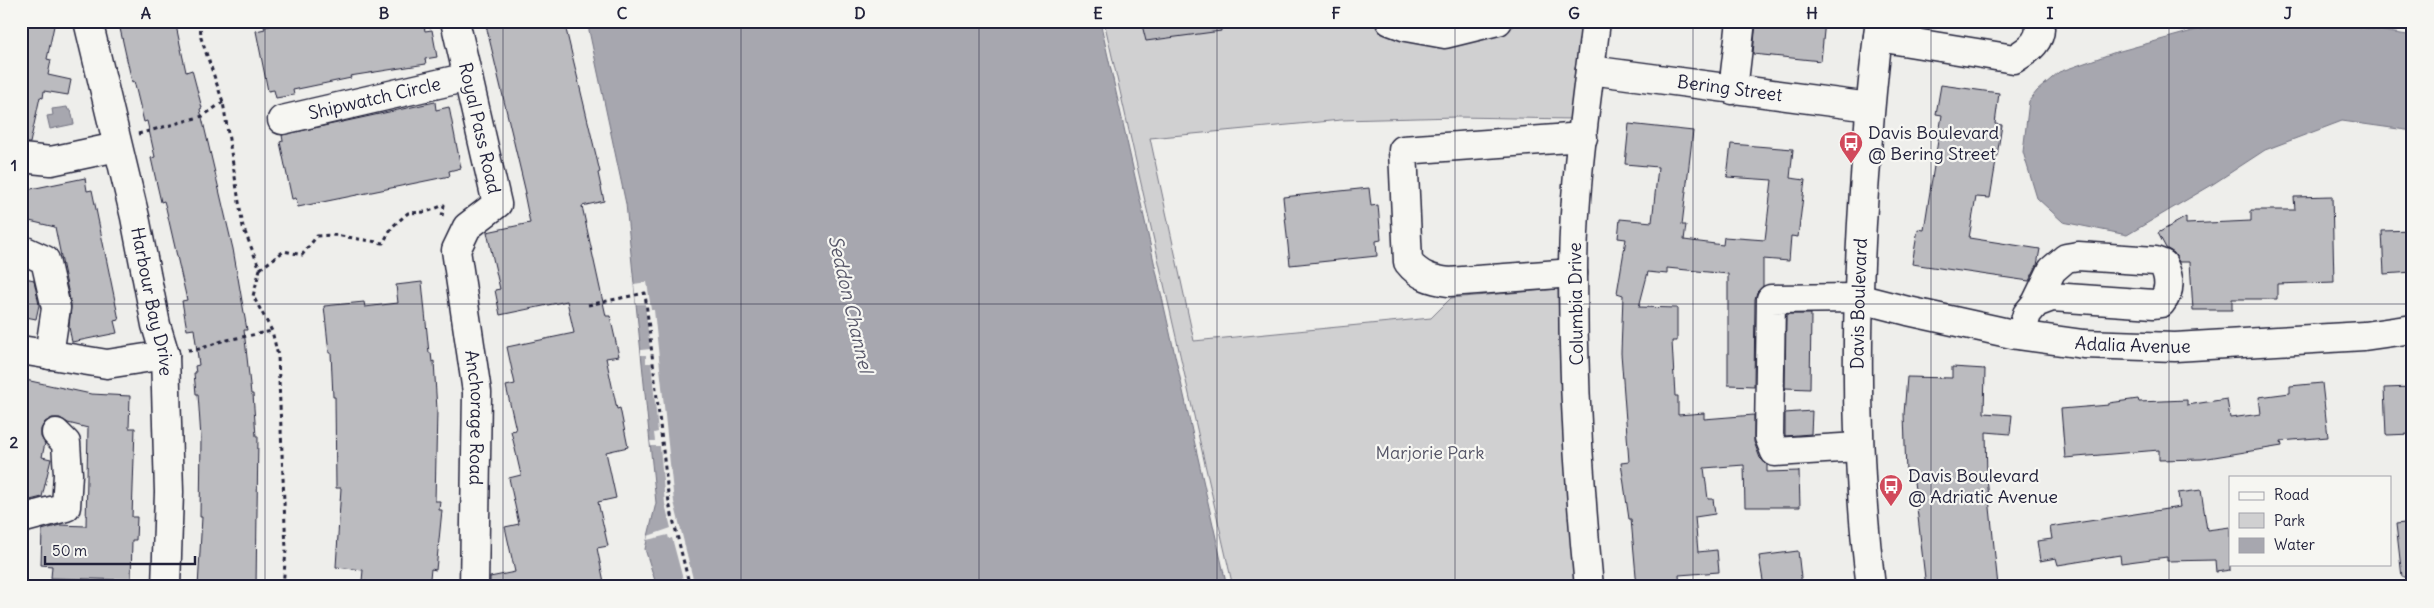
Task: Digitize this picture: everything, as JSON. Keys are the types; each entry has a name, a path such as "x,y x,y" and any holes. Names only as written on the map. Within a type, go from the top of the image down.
{"street":[{"name":"Harbour Bay Drive","path":"88,21 135,217 156,325 165,355 169,492 166,587"},
{"name":"Royal Pass Road","path":"455,21 497,204 467,228 456,250"},
{"path":"1390,21 1406,27 1445,34 1498,21"},
{"name":"Columbia Drive","path":"1589,587 1582,507 1573,273 1582,137 1596,21"},
{"path":"1733,90 1741,21"},
{"path":"1871,95 1894,51 1889,30 2014,59 2036,42 2040,36 2039,21"},
{"name":"Bering Street","path":"1590,70 1733,90 1871,95"},
{"name":"Shipwatch Circle","path":"282,120 468,77"},
{"name":"Davis Boulevard","path":"1871,95 1857,298 1858,447 1872,587"},
{"path":"1573,273 1449,282 1432,280 1415,271 1408,262 1402,150 1582,137"},
{"path":"21,158 40,161 64,160 117,147"},
{"path":"21,249 46,260 56,308 49,355"},
{"name":"Anchorage Road","path":"456,250 476,392 474,587"},
{"name":"Adalia Avenue","path":"1858,447 1775,452 1768,438 1771,299 1857,298 2021,335 2083,344 2175,347 2364,336 2413,329"},
{"path":"2021,335 2027,314 2036,303"},
{"path":"21,350 107,364 165,355"},
{"path":"21,518 66,507 68,474 66,443 56,433"}],"path":[{"path":"200,21 201,38 222,102 243,226 260,269 253,296 272,331 278,356 286,550 283,587"},
{"path":"117,147 142,131 180,124 203,116 222,102"},
{"path":"260,269 284,251 302,255 317,236 335,235 383,243 392,227 408,213 426,212 444,205 442,216"},
{"path":"588,306 645,293 669,503 690,587"},
{"path":"165,355 173,350 199,349 222,341 272,331"}],"green space":[{"name":"Marjorie Park","path":"1104,21 1583,21 1573,119 1457,117 1341,120 1150,138 1194,341 1431,318 1451,298 1558,289 1560,368 1577,587 1233,587"}],"water":[{"name":"Seddon Channel","path":"587,21 1100,21 1227,587 657,587 645,549 656,503 626,204"},
{"path":"2246,21 2325,21 2413,36 2413,131 2342,121 2265,150 2210,186 2127,235 2063,222 2037,198 2023,152 2029,101 2037,91 2059,72 2113,53 2196,30"},
{"path":"67,107 68,110 71,110 74,124 50,129 47,116 53,115 52,109"}],"pier":[{"path":"647,282 651,310 654,310 674,502 695,587 685,587 672,538 669,539 668,535 647,540 648,536 671,528 665,504 660,446 651,446 650,441 655,441 654,433 658,432 651,363 646,363 646,355 641,355 641,350 650,349 645,304 636,304 634,284"}],"building":[{"path":"21,21 55,21 47,59 51,60 48,75 71,80 68,95 44,91 43,98 40,97 30,143 21,143"},
{"path":"130,21 175,21 186,72 192,70 202,108 200,109 233,249 247,330 244,330 251,394 253,394 256,436 258,436 256,587 198,587 202,517 200,517 201,438 198,394 196,394 194,373 196,373 195,366 199,365 194,329 187,330 182,301 187,300 166,208 164,201 161,202 155,176 151,158 155,157 147,121 144,122 134,81 132,82 119,24"},
{"path":"291,21 423,21 425,31 432,30 437,57 425,59 426,64 350,76 351,78 293,90 294,95 276,98 274,90 268,91 256,31 265,29 264,27"},
{"path":"485,21 564,21 600,172 598,173 604,201 582,206 606,316 610,316 619,356 606,358 617,409 620,408 628,447 606,452 616,498 598,502 608,546 597,548 605,587 490,587 490,577 515,572 505,527 519,524 509,478 521,475 511,431 516,430 506,386 515,384 507,347 574,333 567,301 500,315 495,290 500,289 487,232 530,223 524,193 526,193"},
{"path":"1141,21 1220,21 1221,31 1146,41"},
{"path":"1756,21 1825,21 1821,61 1753,54"},
{"path":"1941,85 1999,93 1995,124 2002,125 1990,198 1976,197 1969,238 2040,249 2037,265 2029,281 1912,264 1918,229 1924,230 1942,115 1936,114"},
{"path":"435,102 436,110 449,107 461,168 449,171 450,176 298,207 296,198 292,199 280,142 283,141 282,135"},
{"path":"1629,124 1693,131 1682,225 1686,225 1684,240 1723,245 1724,237 1765,240 1772,180 1727,177 1731,144 1793,149 1790,178 1805,180 1798,237 1791,236 1789,261 1763,259 1763,286 1757,292 1755,299 1754,386 1728,385 1728,274 1667,268 1667,274 1648,272 1639,307 1677,308 1677,341 1672,341 1675,396 1678,396 1678,415 1704,413 1704,419 1754,415 1754,442 1760,458 1767,465 1767,472 1799,471 1800,507 1745,507 1744,465 1704,468 1708,499 1713,499 1715,514 1695,517 1698,552 1717,550 1719,572 1679,575 1680,587 1637,587 1631,519 1629,519 1621,463 1629,462 1621,353 1623,295 1617,293 1626,239 1618,238 1620,219 1652,222 1658,167 1625,164"},
{"path":"85,178 87,191 92,190 119,320 114,321 117,333 72,342 69,327 71,305 55,227 21,219 21,191"},
{"path":"1369,188 1371,206 1378,205 1381,240 1376,241 1377,256 1290,265 1283,197"},
{"path":"2332,196 2334,282 2277,284 2277,299 2232,299 2232,310 2193,310 2190,262 2179,262 2174,253 2166,248 2158,233 2186,217 2186,224 2251,221 2251,210 2295,210 2294,197"},
{"path":"2413,230 2413,272 2384,274 2382,231"},
{"path":"21,277 34,280 39,305 36,319 21,316"},
{"path":"422,282 429,353 431,353 432,362 434,361 437,410 435,501 440,501 439,510 442,510 436,570 431,569 429,587 362,581 363,570 336,567 341,488 336,488 335,397 333,397 331,353 329,353 324,306 364,302 365,307 398,303 396,285"},
{"path":"1786,314 1811,314 1810,389 1785,388"},
{"path":"1952,367 1985,369 1984,413 2012,415 2010,434 1986,432 1987,478 1998,586 1926,587 1913,473 1906,474 1904,414 1907,377 1952,378"},
{"path":"21,379 91,394 130,396 129,428 135,428 132,517 137,517 136,540 132,540 131,580 51,578 52,566 41,565 42,530 60,525 86,526 88,428 68,423 60,418 52,418 45,422 41,429 41,437 45,443 42,457 51,459 42,497 30,500 21,498"},
{"path":"2322,383 2328,437 2281,441 2282,446 2202,459 2159,460 2159,450 2065,458 2061,409 2109,405 2109,403 2138,399 2139,402 2187,400 2187,405 2227,399 2230,418 2261,414 2259,397 2290,393 2290,386"},
{"path":"2413,387 2413,434 2386,435 2384,388"},
{"path":"1812,411 1811,434 1785,436 1785,413"},
{"path":"2201,490 2207,530 2229,527 2230,570 2216,572 2215,560 2167,561 2167,557 2121,563 2120,555 2058,565 2056,558 2040,561 2037,541 2052,539 2050,527 2180,507 2178,493"},
{"path":"2413,522 2413,577 2402,577 2396,524"},
{"path":"1798,551 1802,587 1764,587 1759,556"}],"place":[{"name":"Davis Boulevard @ Bering Street","path":"1851,164"},
{"name":"Davis Boulevard @ Adriatic Avenue","path":"1891,507"}]}
